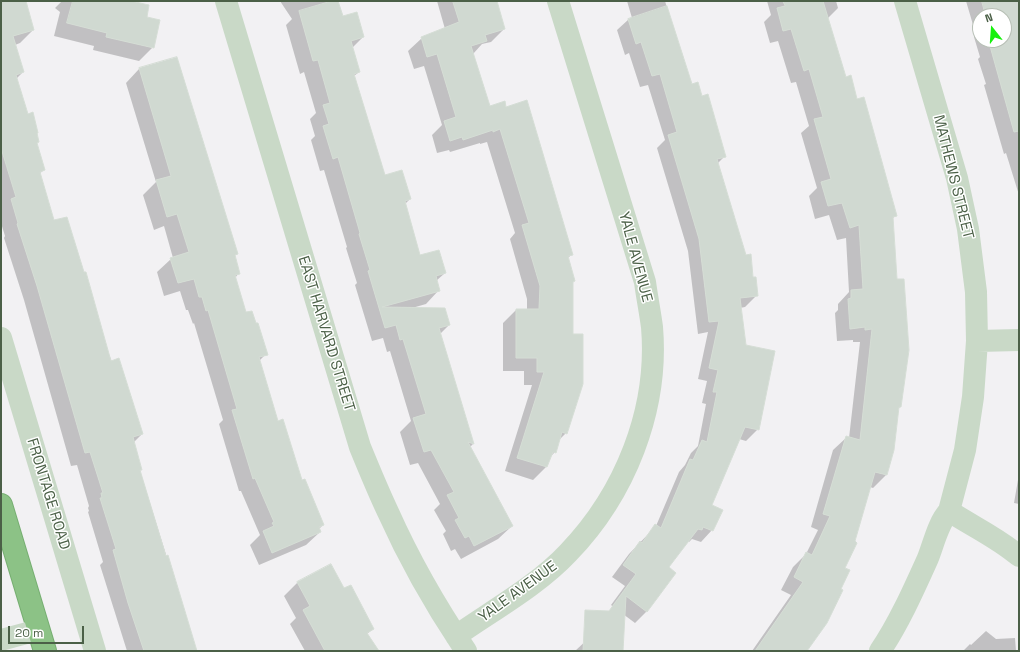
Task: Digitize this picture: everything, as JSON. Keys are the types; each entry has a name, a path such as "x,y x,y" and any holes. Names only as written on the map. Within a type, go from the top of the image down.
{"highway":[{"path":"1,504 45,651"}],"street":[{"name":"EAST HARVARD STREET","path":"226,1 360,447 388,513 412,562 461,643"},
{"name":"YALE AVENUE","path":"461,643 568,554 601,515 617,489 632,456 645,413 652,368 652,327 645,282 558,1"},
{"name":"MATHEWS STREET","path":"880,651 916,585 944,517 949,511 965,450 973,397 977,341 976,292 968,229 957,178 905,1"},
{"name":"FRONTAGE ROAD","path":"1,338 95,651"},
{"path":"977,341 1019,340"},
{"path":"949,511 1010,548 1019,556"},
{"path":"1,640 38,630"}],"building":[{"path":"1,1 26,1 34,30 13,36 24,72 16,75 28,114 33,112 38,133 39,142 37,143 45,170 40,172 54,220 67,217 84,272 86,272 111,361 119,358 143,434 133,437 142,470 140,470 197,651 144,651 128,603 113,550 116,549 100,498 102,498 101,493 103,493 90,452 85,453 37,286 17,224 18,223 11,199 16,197 1,148"},
{"path":"73,1 131,1 149,5 147,17 160,20 154,48 106,37 107,33 67,23"},
{"path":"332,1 338,1 343,16 357,12 364,37 351,41 360,72 354,74 385,175 402,170 411,199 405,201 420,255 439,250 446,273 436,276 440,291 382,307 445,308 450,325 439,328 474,444 468,442 513,526 474,546 469,536 465,538 455,520 459,518 447,495 454,492 431,450 424,452 413,418 426,414 403,339 400,340 396,325 385,328 368,271 370,270 338,157 333,159 323,126 329,124 323,105 330,103 318,60 313,61 299,11"},
{"path":"453,1 497,1 505,29 485,35 487,41 471,46 490,106 505,101 506,107 527,100 573,255 568,256 575,281 573,282 573,334 583,334 583,384 567,434 562,432 556,453 553,452 547,467 517,458 544,372 537,372 537,358 516,358 516,309 539,309 540,286 522,225 529,223 500,129 463,140 462,137 450,141 444,121 456,117 437,54 427,57 421,37 459,22"},
{"path":"783,1 823,1 846,77 851,75 857,99 864,97 897,216 893,217 897,279 904,279 909,350 901,407 899,407 894,450 887,475 875,472 855,541 857,543 845,568 850,570 841,589 843,590 827,623 807,651 755,651 803,582 794,577 806,552 812,555 830,516 823,514 846,436 860,440 872,329 865,330 865,327 850,329 848,299 851,298 851,290 863,289 859,225 850,228 842,203 828,206 821,182 831,179 814,119 823,117 809,69 804,71 791,29 783,31 777,8 785,6"},
{"path":"982,1 1019,1 1019,131 1014,132 991,48 1012,48 1012,8 984,8"},
{"path":"667,6 692,84 698,82 702,96 708,94 726,157 717,159 746,255 751,254 753,277 756,277 758,296 740,298 746,345 775,351 759,430 745,427 712,505 723,510 713,531 703,527 702,530 698,529 669,567 676,573 647,612 626,596 623,651 583,651 585,610 609,611 636,574 623,565 640,541 642,543 655,524 661,528 690,459 693,460 702,440 707,442 717,392 713,392 718,370 709,368 719,321 709,322 699,239 668,135 677,132 660,74 652,76 641,42 636,44 628,19"},
{"path":"177,57 238,254 235,255 240,274 235,275 246,312 252,311 256,323 258,323 268,355 259,357 278,421 283,419 302,480 305,479 324,525 319,527 321,532 272,553 263,531 274,526 272,523 274,522 255,478 253,479 232,410 237,409 208,310 206,311 202,297 199,297 194,279 178,283 170,258 189,252 177,214 167,217 156,180 171,176 139,68"},
{"path":"331,564 344,588 351,585 374,629 367,633 379,651 325,651 303,610 310,606 297,582"}]}
